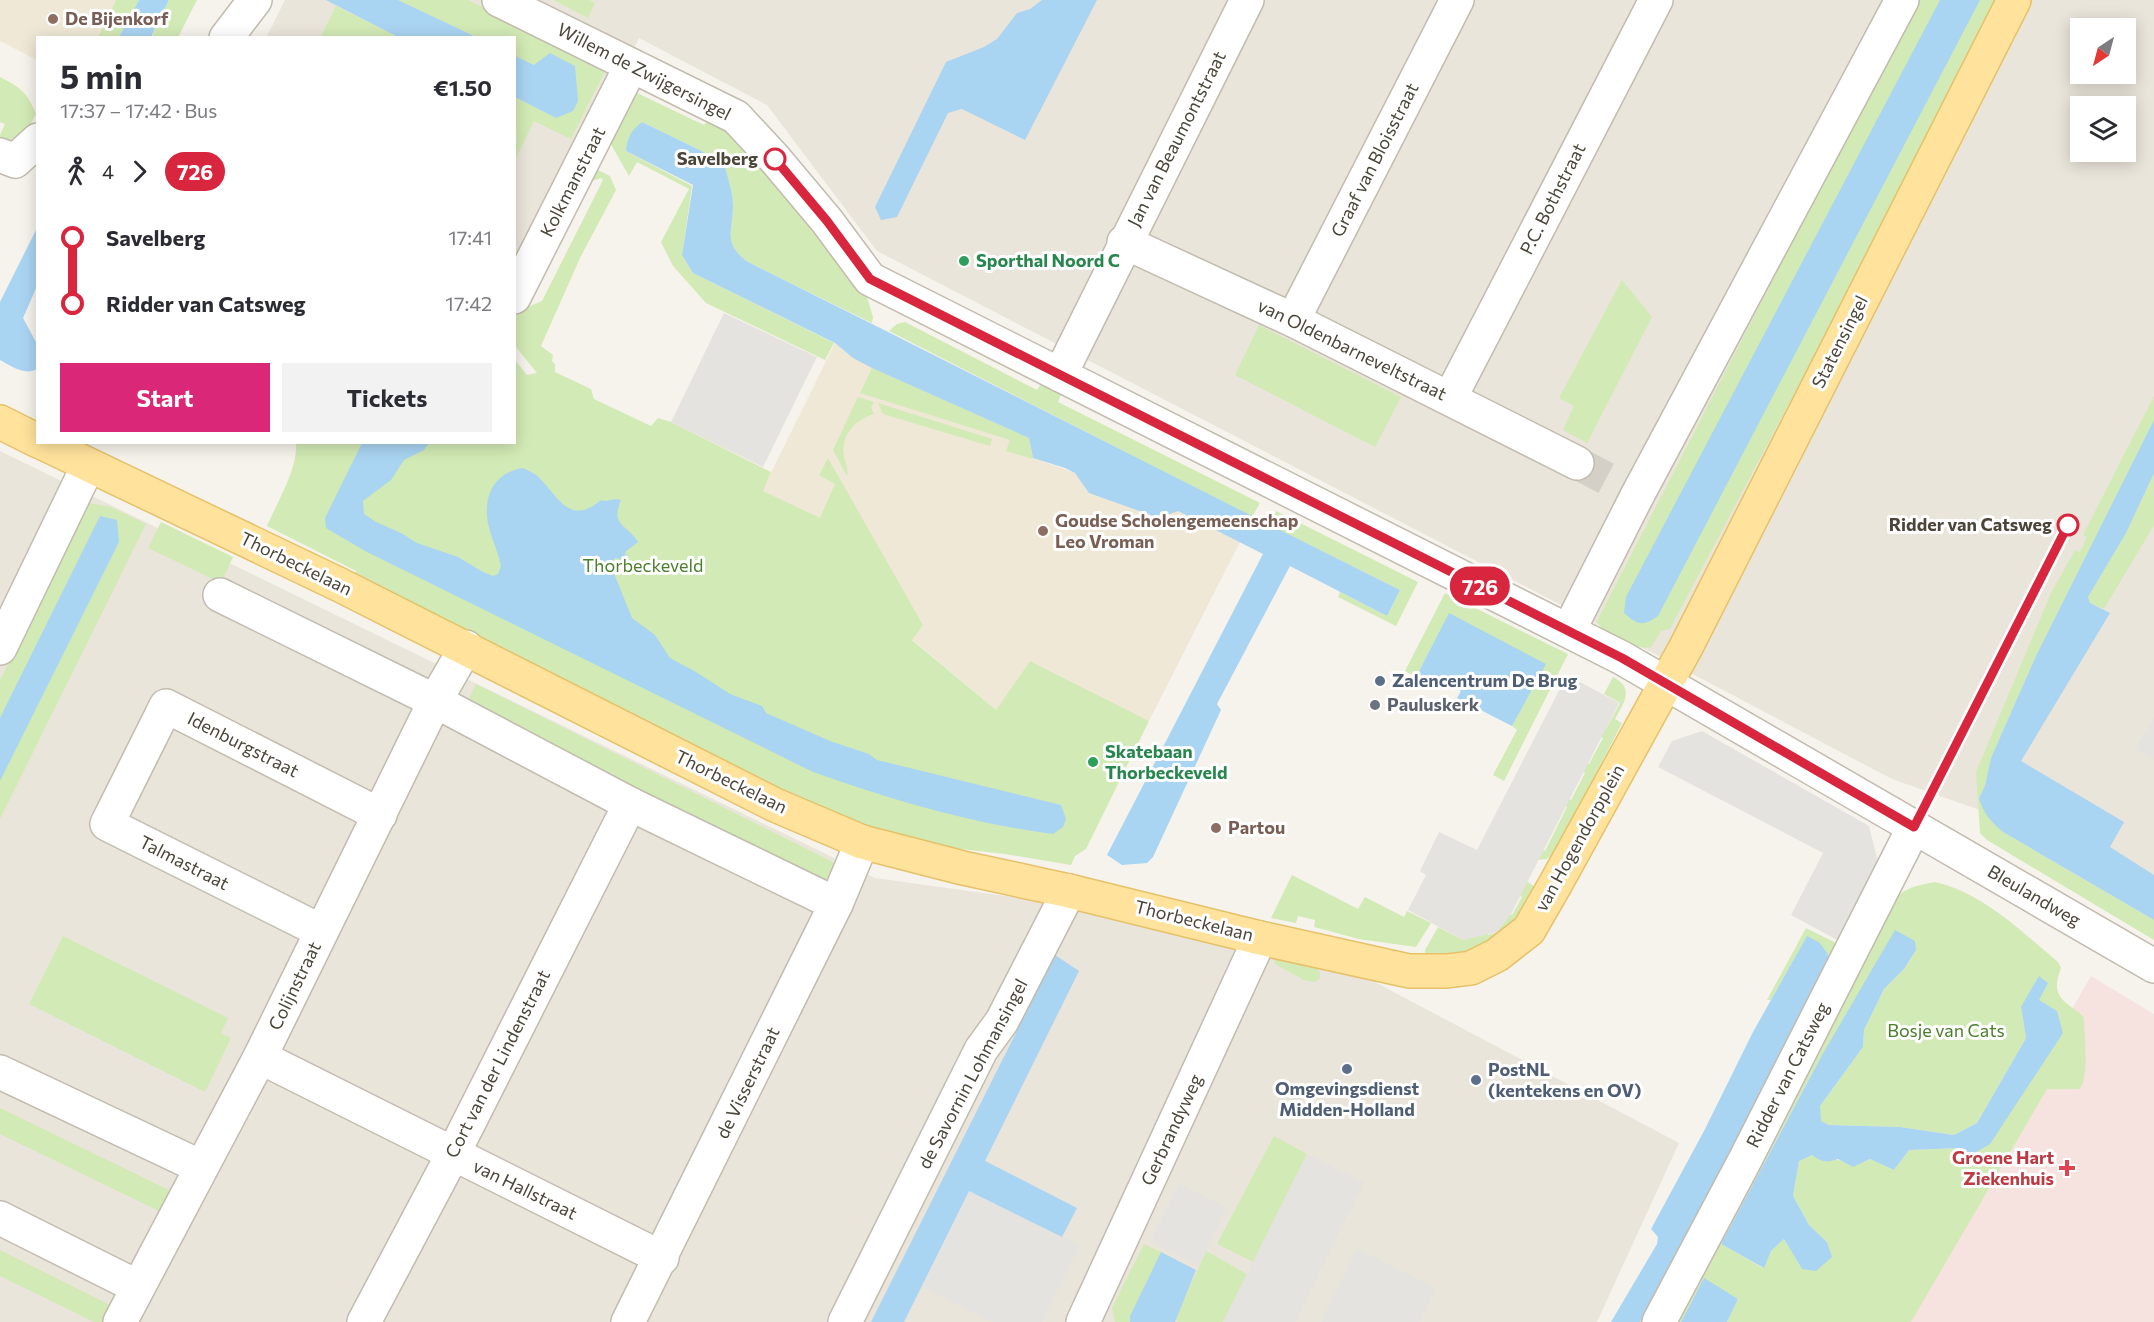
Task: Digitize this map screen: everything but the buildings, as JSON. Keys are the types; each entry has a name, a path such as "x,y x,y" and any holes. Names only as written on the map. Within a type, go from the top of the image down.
{"main road":[{"name":"Statensingel","path":"1666,684 2014,0"},
{"name":"Thorbeckelaan","path":"0,422 36,440"},
{"name":"Thorbeckelaan","path":"43,444 162,499 466,647 775,805 862,842 963,868 1409,971 1447,971 1471,968"},
{"name":"van Hogendorpplein","path":"1471,968 1497,955 1529,930 1666,684"}],"street":[{"path":"228,36 255,0"},
{"name":"Willem de Zwijgersingel","path":"499,0 736,117 827,221 870,279 1569,630 1666,684"},
{"name":"Jan van Beaumontstraat","path":"1060,375 1124,242 1247,0"},
{"name":"Graaf van Bloisstraat","path":"1293,320 1457,0"},
{"name":"P.C. Bothstraat","path":"1450,398 1656,0"},
{"path":"1569,630 1625,489 1902,0"},
{"name":"Kolkmanstraat","path":"516,293 631,66"},
{"path":"0,155 15,161 36,142"},
{"name":"van Oldenbarneveltstraat","path":"1124,242 1293,320 1577,463"},
{"path":"0,648 88,466"},
{"path":"220,596 435,702 630,804 836,904"},
{"name":"Colijnstraat","path":"120,1322 260,1057 435,702 466,647"},
{"name":"Bleulandweg","path":"1666,684 1807,763 2154,966"},
{"name":"Idenburgstraat","path":"136,765 166,706 380,815"},
{"name":"Talmastraat","path":"136,765 107,824 321,931"},
{"name":"Cort van der Lindenstraat","path":"364,1322 453,1154 630,804"},
{"name":"Ridder van Catsweg","path":"1659,1322 1745,1160 1883,884 1914,827"},
{"name":"de Visserstraat","path":"632,1321 836,904 862,842"},
{"name":"de Savornin Lohmansingel","path":"844,1322 981,1050 1002,1021 1069,891"},
{"name":"Gerbrandyweg","path":"1083,1322 1260,938"},
{"name":"van Hallstraat","path":"260,1057 662,1258"},
{"path":"0,1072 201,1167"},
{"path":"0,1218 138,1287"}],"shaded area":[{"name":"De Bijenkorf","path":"0,0 116,0 98,36 36,36 36,59 0,41"},
{"path":"285,0 2154,0 2154,906 2011,821 1892,779 877,251 767,105 639,38 516,294 516,36 267,36"},
{"path":"724,313 817,357 763,467 671,422"},
{"name":"Goudse Scholengemeenschap Leo Vroman","path":"835,343 853,358 1029,438 1033,458 1075,473 1086,485 1178,511 1240,542 1149,721 1030,661 996,710 912,639 923,625 828,459 819,474 836,484 821,519 762,491"},
{"path":"0,451 875,878 1286,935 1679,1143 1597,1322 0,1322"},
{"path":"1567,675 1619,703 1511,914 1497,932 1463,940 1408,910 1426,875 1420,871 1439,832 1477,850"},
{"path":"2154,718 2154,761 2135,749"},
{"path":"1702,731 1869,826 1878,862 1839,941 1791,915 1823,853 1658,767 1672,741"},
{"name":"Groene Hart Ziekenhuis","path":"2091,976 2154,1014 2154,1322 1893,1322"},
{"path":"1307,1154 1364,1182 1295,1322 1223,1322"},
{"path":"1179,1184 1227,1208 1198,1266 1150,1242"},
{"path":"969,1191 1080,1246 1042,1322 992,1322 922,1287"},
{"path":"1357,1249 1436,1288 1419,1322 1321,1322"}],"green space":[{"path":"116,0 139,0 120,36 98,36"},
{"path":"169,0 197,0 179,36 152,36"},
{"path":"398,0 468,0 606,69 571,139 534,121 516,158 516,98 556,118 534,65 516,56 516,36 474,36"},
{"path":"554,0 589,0 595,3 588,18"},
{"path":"1917,0 2002,0 1670,629 1661,631 1651,647 1645,648 1620,640 1605,631 1597,621"},
{"path":"336,6 396,36 321,36"},
{"path":"0,77 22,91 30,100 36,114 23,136 14,141 0,143 0,135 5,124 0,122"},
{"path":"635,92 704,125 710,119 735,133 866,294 873,317 872,323 748,262 732,243 733,200 724,162 642,122 626,151 692,186 682,255 693,273 834,343 825,360 706,303 673,266 661,242 689,189 637,162 629,176 609,141"},
{"name":"Thorbeckeveld","path":"594,168 610,176 616,190 581,256 541,346 553,355 555,372 591,389 594,399 651,426 658,418 671,422 771,472 763,491 820,518 835,484 819,475 828,458 923,625 912,640 996,710 1030,661 1149,721 1086,849 1075,856 1071,865 935,846 838,817 351,576 356,571 267,526 294,463 296,444 516,444 516,361 527,375 537,373 516,347 516,316 518,311 542,301 603,180 601,178 580,185"},
{"path":"1622,280 1652,317 1587,443 1563,430 1574,406 1559,398"},
{"path":"905,322 1037,390 1042,382 1062,392 1058,402 1260,503 1252,517 889,331 897,324"},
{"path":"1259,325 1401,397 1375,447 1235,375"},
{"path":"872,368 1029,438 1033,459 1006,451 1010,440 860,393"},
{"path":"2154,396 2154,420 2036,656 1991,758 1985,786 1979,798 2003,832 2154,920 2154,940 1987,840 1980,833 1976,772 2051,593 2075,550 2080,552 2087,537 2083,535"},
{"path":"858,397 874,402 871,407 874,414 855,424 847,435 843,449 847,476 833,450"},
{"path":"878,403 992,439 990,446 883,414"},
{"path":"2154,473 2154,525 2104,609 2090,603 2088,597 2126,533"},
{"path":"89,503 111,507 146,524 0,819 0,680"},
{"path":"1276,511 1418,582 1396,626 1338,597 1340,592 1387,616 1400,590 1269,525"},
{"path":"161,522 233,557 221,583 148,548"},
{"path":"1445,593 1568,654 1504,781 1493,775 1517,730 1512,726 1545,664 1449,614 1416,677 1405,671"},
{"path":"1613,677 1620,681 1626,691 1624,702 1615,719 1622,723 1555,853 1547,859 1536,860 1529,843 1545,851 1567,807 1552,798 1555,792 1571,800 1585,773 1569,764 1574,756 1589,764 1603,738 1586,730 1590,722 1606,729 1620,703 1604,694"},
{"path":"476,684 841,866 830,887 466,704"},
{"path":"1292,875 1358,909 1365,897 1404,917 1407,911 1431,923 1416,947 1359,939 1314,927 1315,920 1298,916 1296,923 1271,918"},
{"path":"1525,880 1535,887 1517,922 1479,948 1462,953 1425,957 1425,950 1438,927 1463,940 1471,924 1483,921 1488,935 1497,932 1493,913 1496,905 1512,915 1522,897 1506,888"},
{"name":"Bosje van Cats","path":"1935,882 1953,887 2001,914 2058,962 2061,968 2057,989 2061,998 2084,1018 2085,1067 2079,1089 2047,1089 1911,1322 1727,1322 1738,1299 1704,1279 1681,1322 1670,1322 1889,904 1900,894 1915,886","holes":["1916,950 1904,969 1884,989 1864,1030 1863,1047 1820,1106 1820,1121 1829,1125 1900,1127 1954,1135 1977,1123 2026,1038 2021,1007 2062,1033 1959,1148 1909,1150 1894,1170 1870,1159 1849,1163 1813,1155 1799,1161 1793,1196 1809,1225 1827,1242 1802,1269 1784,1239 1771,1251 1763,1268 1721,1244 1821,1057"]},
{"path":"1806,928 1834,942 1837,946 1648,1322 1640,1322 1710,1192 1807,936 1771,1000 1767,1000"},
{"path":"63,936 228,1018 221,1033 231,1038 205,1092 29,1004"},
{"path":"1274,958 1314,966 1320,972 1320,978 1315,982 1304,980 1275,964"},
{"path":"0,1108 171,1191 161,1212 0,1134"},
{"path":"1274,1136 1307,1154 1253,1262 1217,1244"},
{"path":"1144,1244 1161,1252 1130,1316 1130,1322 1115,1322 1112,1308"},
{"path":"0,1250 114,1307 106,1322 94,1322 0,1276"},
{"path":"1206,1251 1247,1274 1223,1322 1179,1322 1175,1320"}],"water":[{"path":"139,0 169,0 151,36 120,36"},
{"path":"326,0 398,0 474,36 396,36"},
{"path":"1042,0 1097,0 1025,140 962,109 948,113 897,217 881,220 875,207 946,62 984,47 997,39 1017,13 1030,9"},
{"path":"1940,0 1980,0 1658,616 1648,622 1637,622 1624,613 1626,597"},
{"path":"550,53 575,66 578,101 573,111 556,118 516,98 516,56 534,65"},
{"path":"642,122 724,162 733,200 732,243 748,262 1400,590 1387,616 1290,566 1217,704 1221,710 1153,857 1147,863 1122,865 1107,855 1263,554 1178,511 1159,518 1089,493 1075,473 1033,458 1029,438 872,368 853,358 835,343 693,273 682,255 693,185 626,151 631,134"},
{"path":"36,230 36,288 23,318 36,342 36,369 18,369 0,360 0,302"},
{"path":"2154,420 2154,473 2126,533 2088,597 2090,603 2110,613 2021,761 2124,822 2110,847 2154,875 2154,920 2003,832 1988,817 1979,798 1985,786 1991,758 2036,656"},
{"path":"362,444 428,444 424,450 404,460 391,480 363,501 364,514 417,543 458,557 493,576 498,574 501,566 489,529 487,507 491,490 500,478 523,468 536,475 563,504 579,511 601,500 621,500 617,515 619,520 638,542 625,552 627,558 623,560 615,558 611,566 632,618 655,635 670,658 730,694 762,706 766,713 830,741 869,754 877,760 1061,805 1066,819 1063,827 1053,834 991,824 902,801 813,772 365,551 326,528 325,518"},
{"path":"100,516 117,520 119,542 0,781 0,718"},
{"path":"1449,613 1546,664 1512,726 1457,698 1461,691 1434,677 1430,684 1416,677"},
{"path":"1895,930 1915,941 1916,950 1904,969 1884,989 1864,1030 1863,1047 1820,1106 1821,1121 1829,1125 1900,1127 1954,1135 1977,1123 2026,1038 2021,1007 2039,976 2048,983 2039,1000 2057,1011 2063,1033 1990,1144 1971,1155 1959,1148 1909,1150 1894,1170 1870,1159 1853,1167 1838,1159 1824,1161 1812,1155 1799,1161 1793,1196 1809,1225 1827,1242 1832,1257 1816,1271 1802,1269 1784,1239 1771,1251 1764,1268 1721,1244 1821,1057"},
{"path":"1807,936 1820,943 1829,956 1710,1192 1640,1322 1611,1322 1657,1244 1658,1237 1651,1229 1704,1131 1753,1032"},
{"path":"1055,955 1079,971 985,1161 1077,1208 1062,1237 969,1191 904,1322 871,1322"},
{"path":"1161,1252 1196,1270 1175,1322 1130,1322 1130,1316"},
{"path":"1704,1278 1738,1299 1727,1322 1681,1322"}],"tunnel":[{"path":"1577,463 1613,482"}],"bus line":[{"name":"726","path":"775,159 827,221 870,279 1622,658 1914,827 2068,525"}],"place":[{"name":"De Bijenkorf","path":"53,19"},
{"name":"Savelberg","path":"775,159"},
{"name":"Sporthal Noord C","path":"964,261"},
{"name":"Ridder van Catsweg","path":"2068,525"},
{"name":"Goudse Scholengemeenschap Leo Vroman","path":"1043,531"},
{"name":"Zalencentrum De Brug","path":"1380,681"},
{"name":"Pauluskerk","path":"1375,705"},
{"name":"Skatebaan Thorbeckeveld","path":"1093,762"},
{"name":"Partou","path":"1216,828"},
{"name":"Omgevingsdienst Midden-Holland","path":"1347,1069"},
{"name":"PostNL (kentekens en OV)","path":"1476,1080"},
{"name":"Groene Hart Ziekenhuis","path":"2067,1168"}]}
